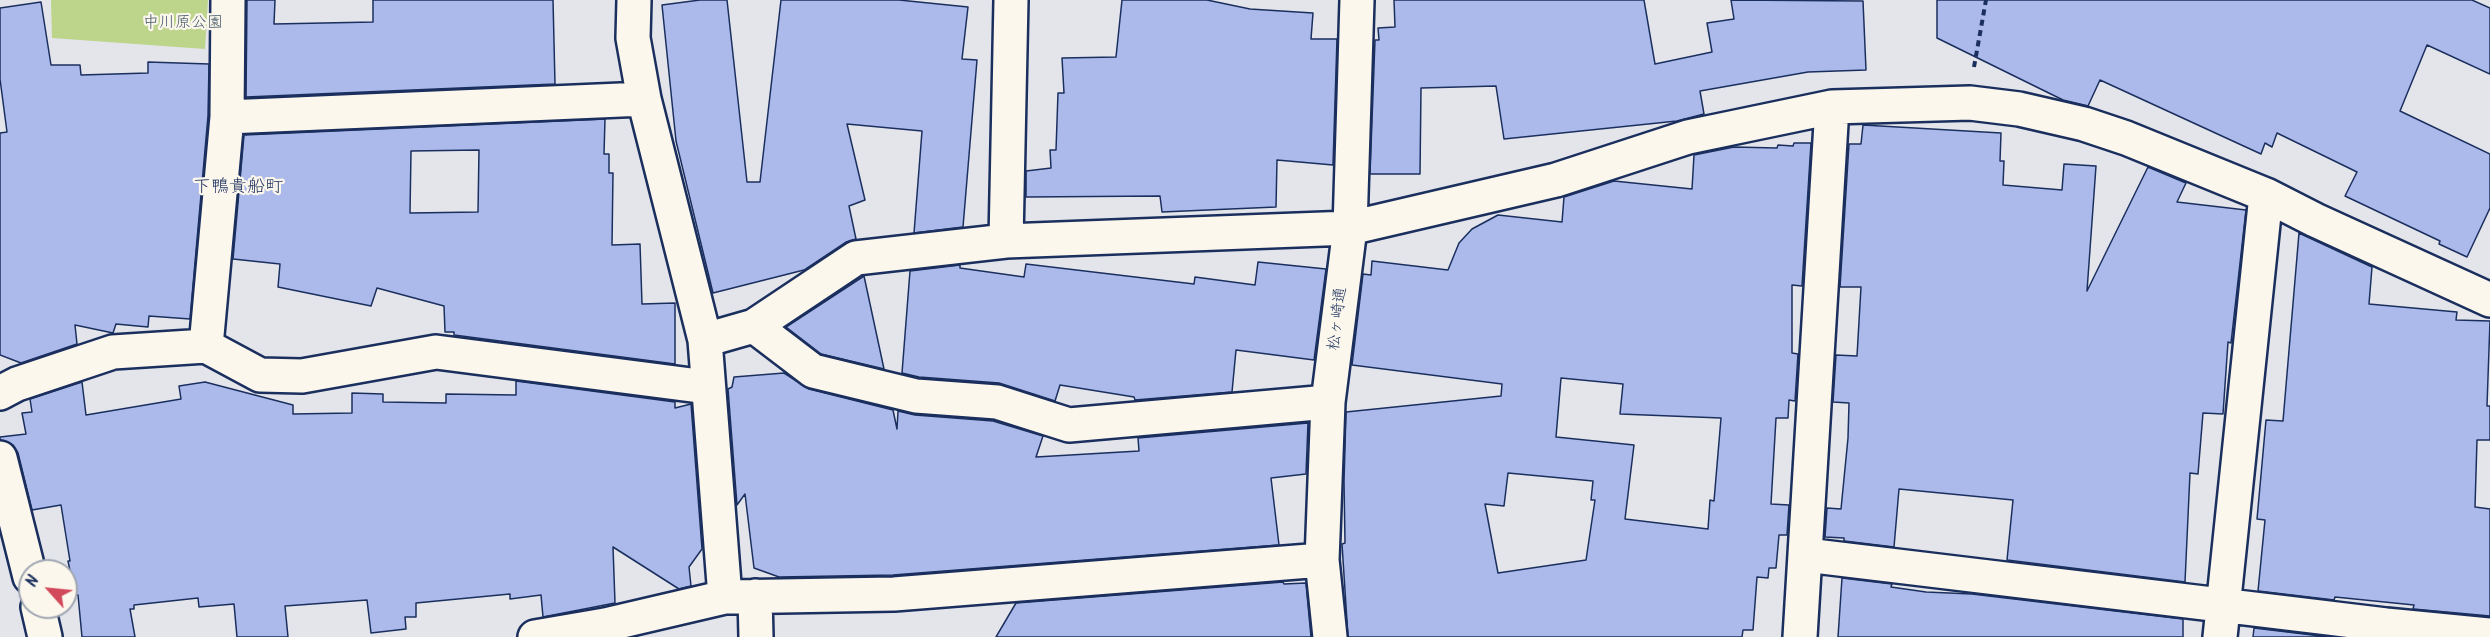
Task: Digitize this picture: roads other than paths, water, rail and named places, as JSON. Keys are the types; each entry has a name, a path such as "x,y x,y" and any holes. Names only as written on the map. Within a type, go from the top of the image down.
{"street":[{"path":"206,346 227,117 228,0"},
{"path":"634,0 633,38 644,99 705,340 707,387 740,596 756,637"},
{"path":"1006,241 1011,0"},
{"name":"松ヶ崎通","path":"1330,637 1322,560 1328,402 1350,228 1357,0"},
{"path":"227,117 644,99"},
{"path":"705,340 754,326 856,258 1006,241 1350,228 1556,180 1688,137 1832,106 1970,103 2019,109 2084,124 2126,138 2266,195 2315,220 2490,300"},
{"path":"1800,637 1832,106"},
{"path":"2220,637 2266,195"},
{"path":"754,326 813,371 916,396 997,402 1069,425 1328,402"},
{"path":"0,393 17,384 113,352 206,346 260,375 302,376 436,352 707,387"},
{"path":"0,458 25,559"},
{"path":"1806,555 2386,625 2490,635"},
{"path":"535,637 606,631 740,596 894,594 1322,560"},
{"path":"41,619 45,637"}],"district":[{"name":"下鴨貴船町","path":"238,189"}],"park label":[{"name":"中川原公園","path":"183,24"}]}
